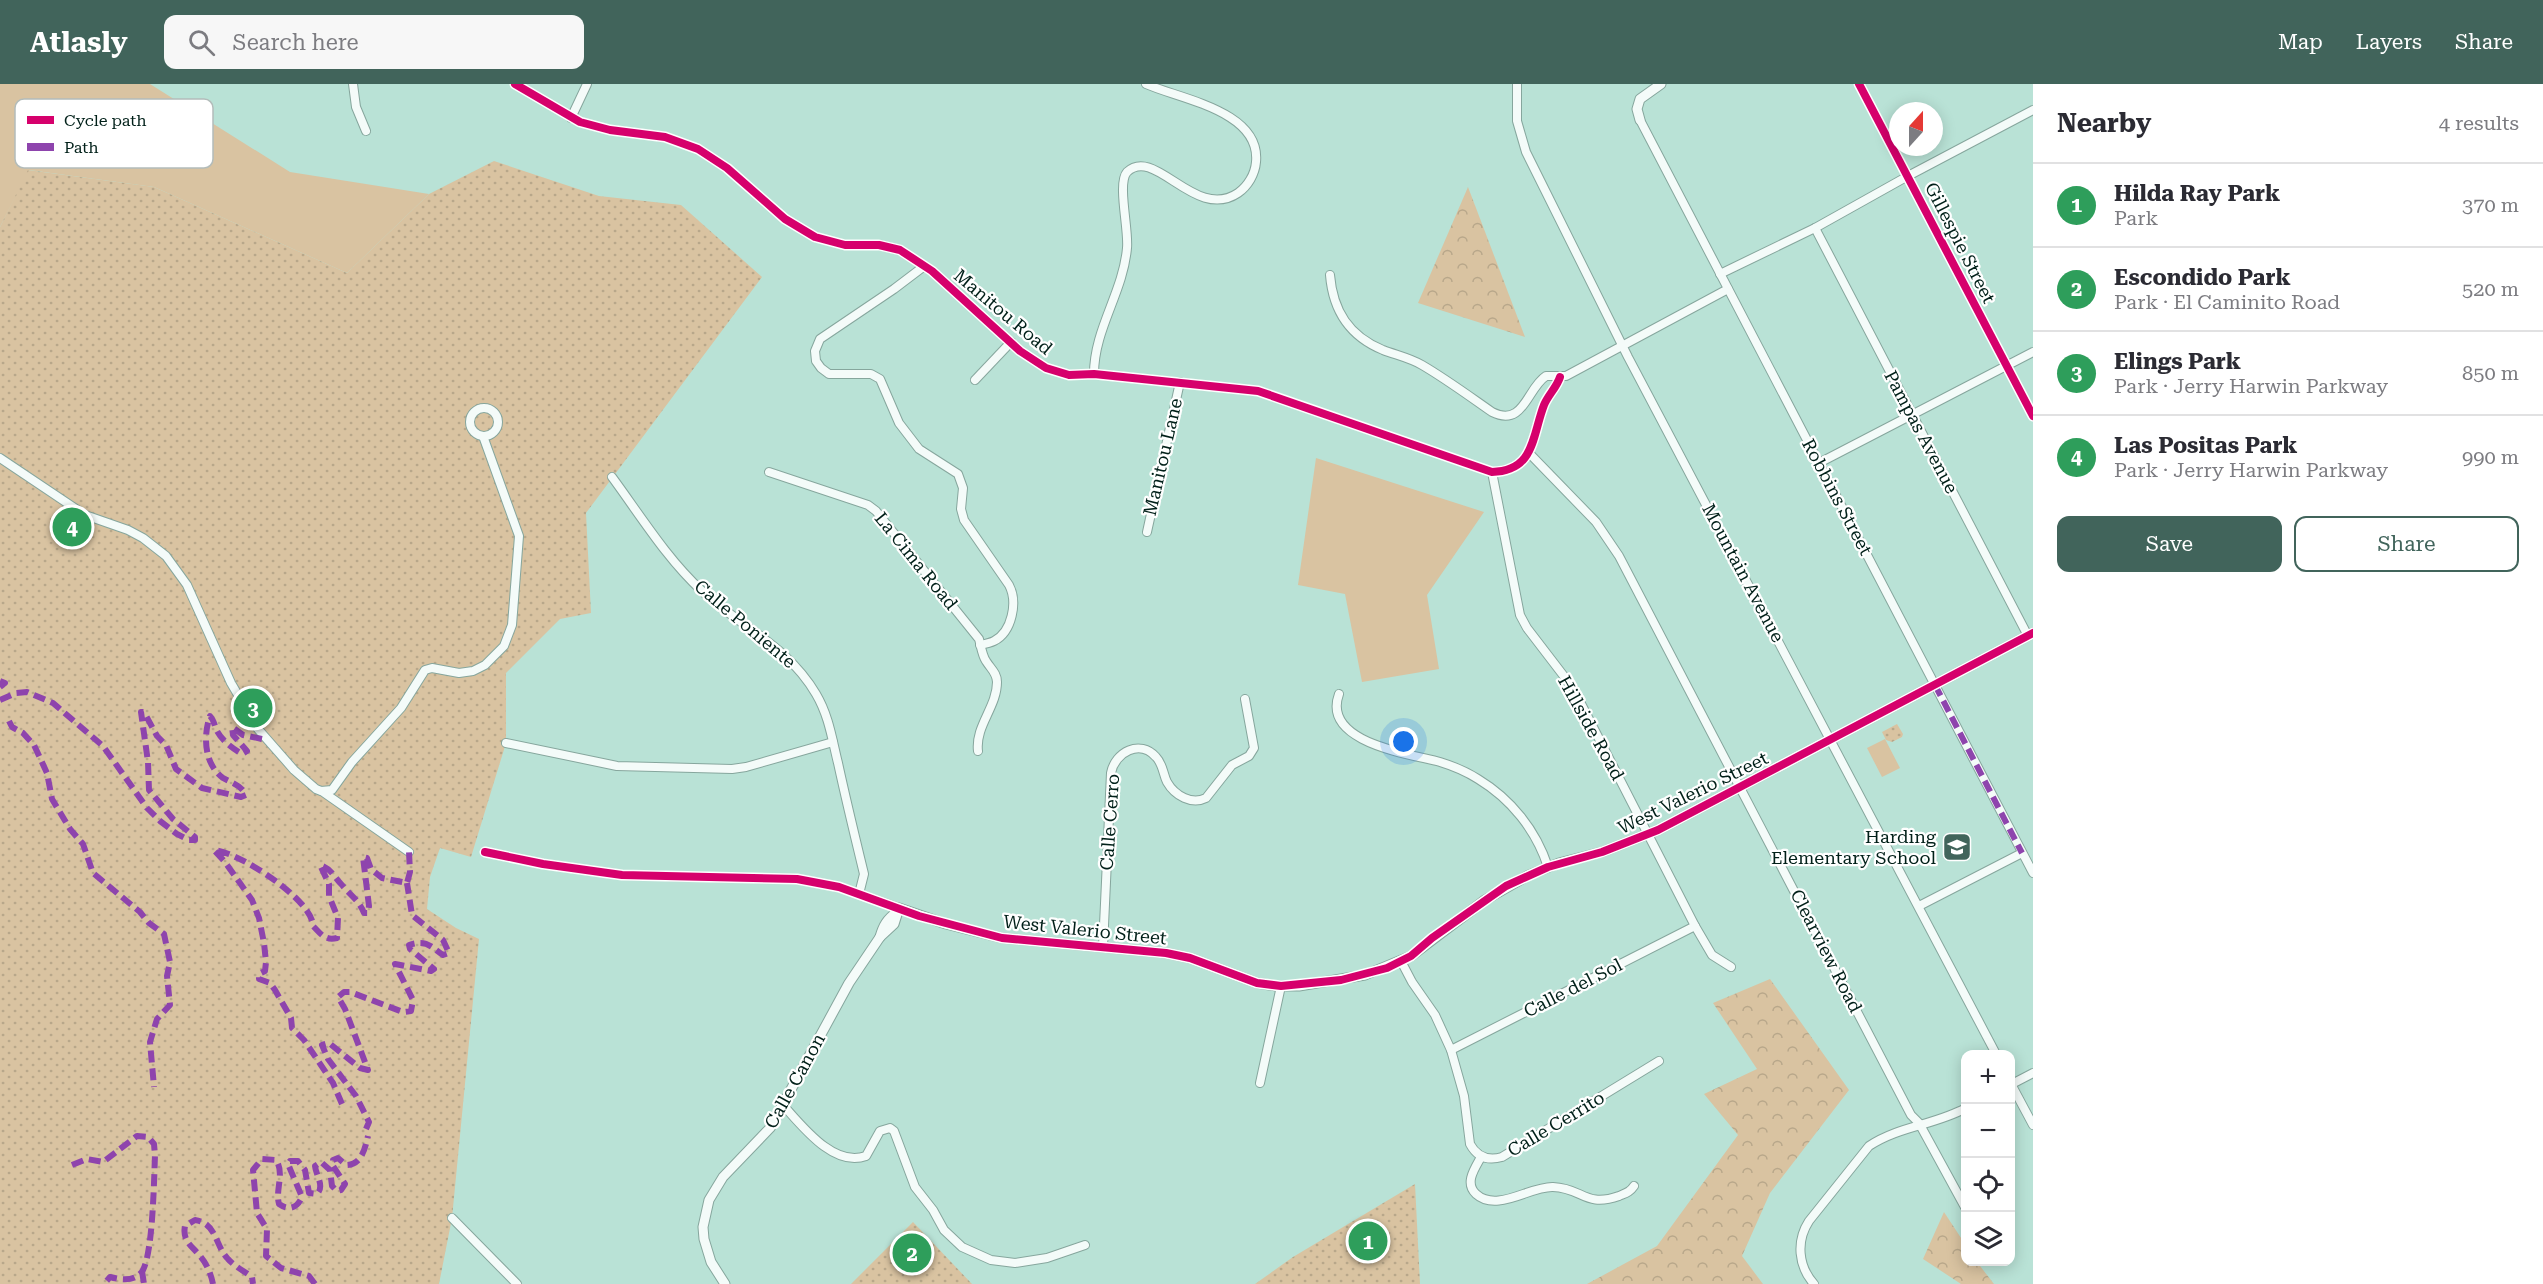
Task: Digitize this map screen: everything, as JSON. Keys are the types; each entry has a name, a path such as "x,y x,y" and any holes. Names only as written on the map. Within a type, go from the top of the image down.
{"street":[{"path":"353,84 356,107 366,131"},
{"name":"Manitou Road","path":"515,84 571,118 594,127 665,137 690,146 727,168 785,219 815,237 845,245 890,247 910,256 932,271 1011,342 1046,368 1069,375 1094,374 1258,391 1492,472"},
{"path":"571,118 587,84"},
{"path":"1094,374 1096,345 1124,271 1127,228 1121,187 1124,176 1132,168 1149,167 1204,199 1221,199 1238,193 1244,188 1250,181 1256,165 1252,140 1230,117 1216,109 1146,84"},
{"name":"Mountain Avenue","path":"1517,84 1517,121 1526,152 1634,367 1994,1050"},
{"path":"1640,120 1637,109 1640,99 1661,84"},
{"name":"Gillespie Street","path":"1859,84 2033,416"},
{"path":"1720,274 1815,228 2033,110"},
{"name":"Robbins Street","path":"1640,120 2033,873"},
{"name":"Pampas Avenue","path":"1815,228 1912,416 2030,635"},
{"path":"923,267 894,289 827,332 818,343 815,356 821,368 829,374 871,374 880,379 899,423 919,449 958,474 963,488 961,508 964,520 1009,585 1013,595 1010,619 1004,633 996,640 980,645"},
{"path":"1330,275 1336,309 1346,325 1358,336 1383,350 1421,364 1496,414 1506,415 1516,412 1546,376 1566,376 1728,289"},
{"path":"975,380 1011,342"},
{"path":"1819,463 2033,352"},
{"path":"1492,472 1514,468 1529,453 1545,402 1560,377"},
{"name":"Manitou Lane","path":"1147,532 1180,382"},
{"path":"321,791 332,790 352,762 401,708 425,670 432,668 459,673 473,671 485,664 504,646 512,625 519,536 483,436"},
{"name":"Clearview Road","path":"1529,453 1596,522 1619,556 1911,1115 1919,1123 1961,1202"},
{"path":"0,458 78,511 96,520 128,530 143,538 166,556 187,585 231,683 258,729 294,770 408,852"},
{"name":"La Cima Road","path":"769,472 868,505 876,510 979,639 997,680 995,692 978,735 978,751"},
{"name":"Hillside Road","path":"1492,472 1520,615 1527,628 1572,688 1712,955 1731,967"},
{"name":"Calle Poniente","path":"612,477 678,566 700,589 735,618 781,650 794,662 817,695 830,727 864,874 859,894"},
{"name":"West Valerio Street","path":"485,852 543,864 622,875 797,879 839,887 898,910 1002,938 1166,953 1190,958 1257,983 1281,986 1341,981 1365,975 1412,956 1432,938 1506,886 1548,867 1648,835 2030,635"},
{"path":"1339,694 1337,705 1340,717 1353,734 1387,749 1441,762 1462,771 1505,799 1534,835 1548,867"},
{"name":"Calle Cerro","path":"1102,947 1111,773 1114,763 1125,751 1147,750 1159,760 1167,782 1178,795 1193,801 1206,798 1232,765 1249,756 1254,748 1245,699"},
{"path":"506,743 617,766 732,769 832,742"},
{"path":"1919,906 2022,853"},
{"name":"Calle Canon","path":"725,1284 711,1262 704,1239 703,1227 709,1200 723,1177 764,1136 849,983 880,937 890,930 897,920 898,910"},
{"name":"Calle del Sol","path":"1451,1050 1695,926"},
{"name":"Calle Cerrito","path":"1401,961 1412,982 1435,1015 1451,1050 1464,1096 1470,1144 1481,1157 1491,1159 1502,1156 1659,1061"},
{"path":"1260,1083 1281,986"},
{"path":"2015,1082 2033,1073"},
{"path":"2015,1091 2033,1125"},
{"path":"783,1105 826,1146 852,1159 866,1156 880,1131 890,1128 898,1140 915,1187 933,1210 944,1230 951,1239 976,1254 991,1260 1015,1263 1047,1258 1085,1245"},
{"path":"1814,1284 1805,1271 1800,1251 1803,1235 1809,1221 1869,1146 1879,1139 1919,1123 1943,1120 1961,1110"},
{"path":"1481,1157 1472,1174 1471,1184 1474,1192 1486,1199 1506,1199 1540,1188 1552,1187 1600,1201 1630,1192 1634,1186"},
{"path":"452,1218 517,1284"}],"green space":[{"path":"0,84 150,84 174,99 15,99 15,168 213,168 213,124 290,172 429,194 347,273 154,187 29,170 0,227"},
{"path":"494,161 599,196 681,205 762,277 586,513 591,613 560,619 506,673 506,743 471,857 440,848 430,877 427,909 456,928 479,939 452,1218 439,1284 0,1284 0,227 28,170 154,187 347,273 429,194"},
{"path":"1468,187 1525,337 1418,303"},
{"path":"1316,458 1484,512 1427,595 1439,669 1362,682 1345,594 1298,585"},
{"path":"1897,724 1903,734 1902,737 1892,742 1886,740 1882,732"},
{"path":"1885,739 1900,768 1882,777 1867,748"},
{"path":"1770,979 1849,1090 1770,1193 1742,1256 1763,1284 1587,1284 1657,1246 1738,1135 1704,1094 1757,1069 1713,1003"},
{"path":"1415,1184 1420,1284 1255,1284 1293,1257"},
{"path":"1944,1212 1961,1238 1961,1266 1980,1266 1994,1284 1961,1284 1923,1259"},
{"path":"913,1222 972,1284 851,1284"}],"marked path":[{"path":"0,681 5,683 0,687"},
{"path":"1935,685 2022,853"},
{"path":"0,700 16,693 27,692 53,703 103,746 147,808 177,834 189,840 195,840 195,837 173,819 149,790 148,762 141,712 144,712 157,736 166,745 176,769 202,788 241,797 246,795 244,792 223,778 209,758 206,732 210,716 221,737 242,754 247,751 233,735 232,727 243,735 267,740"},
{"path":"9,721 12,727 23,733 34,745 47,773 52,799 70,829 83,844 93,873 164,934 170,962 167,976 170,1005 157,1019 150,1042 154,1087"},
{"path":"342,1104 333,1083 304,1040 292,1028 291,1018 275,990 270,983 259,979 259,974 265,971 266,962 259,918 252,900 214,850 240,859 273,879 301,903 318,932 326,938 333,939 337,938 338,918 329,896 329,884 320,865 330,871 357,901 364,913 368,913 363,857 367,858 371,869 382,878 407,883 410,872 409,852"},
{"path":"366,1129 369,1122 356,1096 328,1059 322,1045 329,1043 360,1068 368,1070 345,1009 338,997 344,992 350,992 403,1012 411,1011 413,1000 395,964 431,971 434,969 410,949 409,945 415,943 425,943 443,955 449,953 443,940 412,915 407,883"},
{"path":"72,1165 87,1159 103,1162 137,1136 148,1137 154,1144 151,1232 143,1270 132,1278 110,1277 104,1284"},
{"path":"315,1284 309,1276 281,1268 266,1256 267,1229 257,1213 253,1170 262,1159 276,1160 280,1170 279,1204 292,1207 298,1204 302,1197 288,1164 290,1161 298,1161 305,1170 309,1193 317,1194 319,1191 320,1184 315,1166 321,1162 330,1170 332,1186 337,1191 341,1190 345,1184 333,1166 333,1160 338,1158 346,1165 356,1162 362,1155 368,1136"},
{"path":"213,1284 205,1262 188,1243 185,1236 185,1226 195,1220 202,1222 212,1230 224,1254 233,1264 252,1277 253,1284"},
{"path":"142,1271 144,1284"}],"cycle path":[{"path":"515,84 580,122 610,130 665,137 698,149 727,168 785,219 815,237 845,245 879,245 900,250 932,271 1020,351 1046,368 1069,375 1094,374 1258,391 1492,472 1506,470 1524,459 1534,440 1544,405 1560,377"},
{"path":"1859,84 2033,416"},
{"path":"485,852 543,864 622,875 797,879 839,887 919,916 1002,938 1166,953 1190,958 1257,983 1281,986 1341,980 1387,968 1411,956 1432,938 1506,886 1548,867 1602,852 1658,830 2033,633"}],"place":[{"name":"Las Positas Park","path":"72,527"},
{"name":"Elings Park","path":"253,708"},
{"name":"Harding Elementary School","path":"1957,847"},
{"name":"Hilda Ray Park","path":"1368,1241"},
{"name":"Escondido Park","path":"912,1253"}]}
